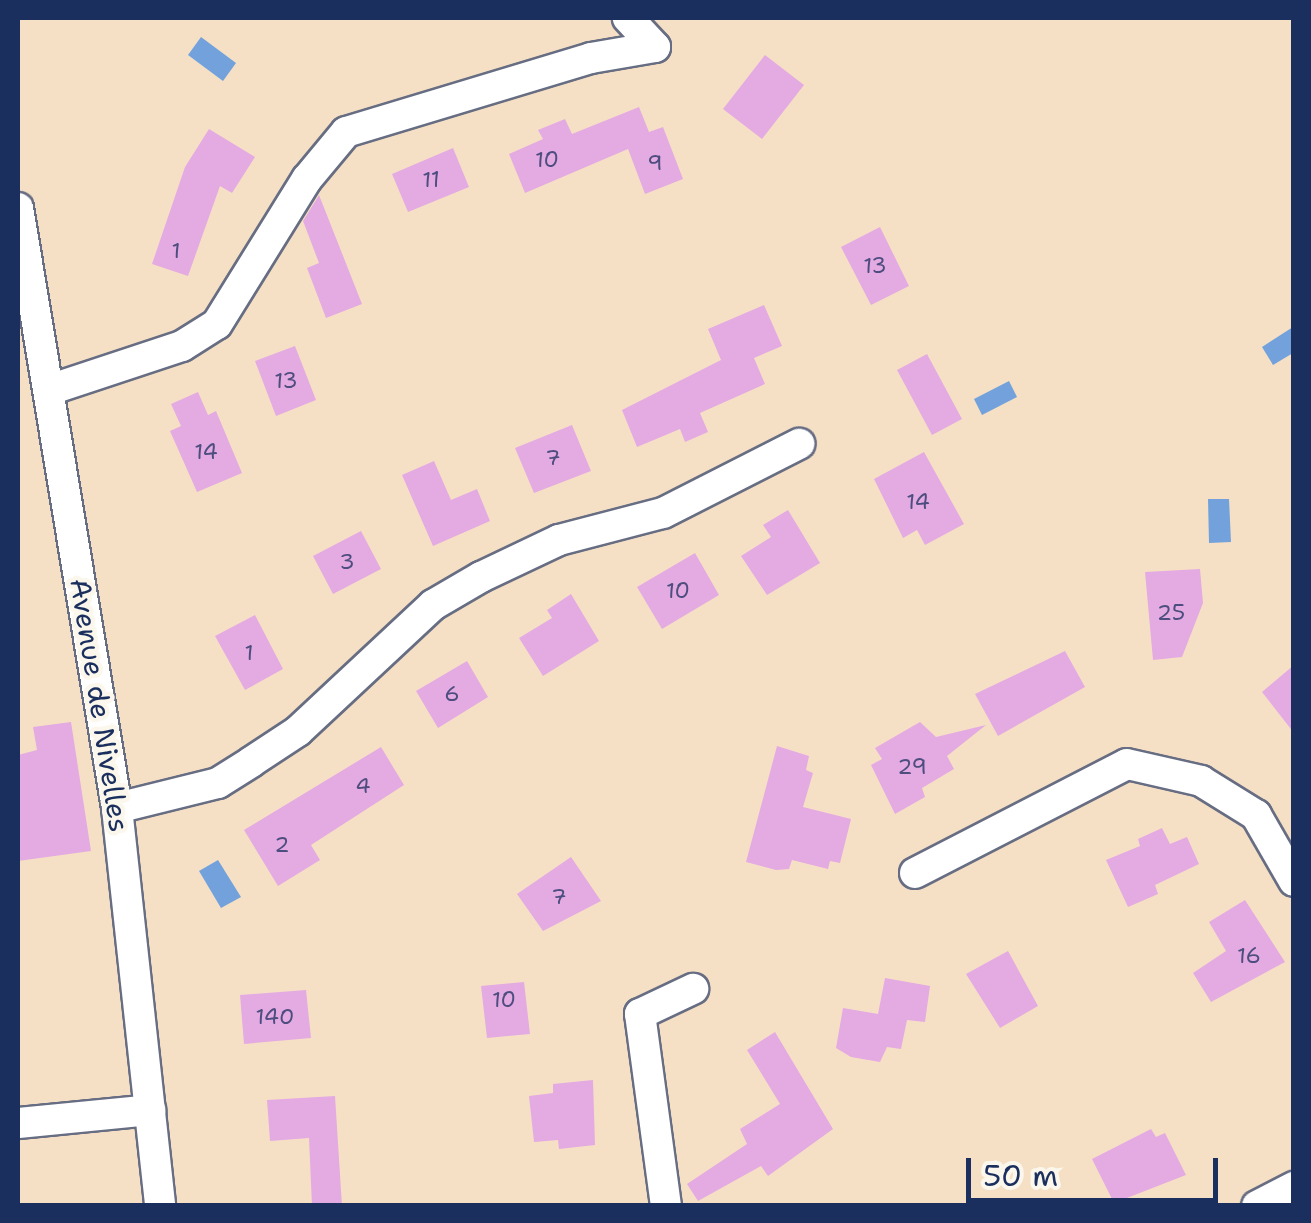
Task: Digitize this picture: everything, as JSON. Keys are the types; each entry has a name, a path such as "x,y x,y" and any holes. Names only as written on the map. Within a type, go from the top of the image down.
{"street":[{"path":"50,390 182,346 217,324 307,179 346,132 591,58 655,46 628,18"},
{"name":"Avenue de Nivelles","path":"18,208 118,808 160,1206"},
{"path":"118,808 176,796 234,772 298,731 433,605 481,578 559,540 663,512 799,444"},
{"path":"915,873 1127,764 1201,781 1256,815 1294,881"},
{"path":"666,1206 640,1014 693,989"},
{"path":"18,1123 150,1110"},
{"path":"1257,1206 1294,1186"}],"water":[{"path":"201,37 236,63 223,81 188,55"},
{"path":"1293,327 1293,353 1273,365 1262,347"},
{"path":"1009,381 1017,397 982,415 974,399"},
{"path":"1208,499 1229,499 1231,542 1209,543"},
{"path":"218,860 241,897 221,908 199,871"}],"building":[{"path":"765,55 804,85 762,139 723,109"},
{"path":"639,107 649,132 663,127 683,179 645,194 628,149 525,193 509,154 543,139 538,130 565,119 572,134"},
{"path":"209,129 255,157 232,193 220,186 188,276 152,264 185,167"},
{"path":"453,148 469,187 408,212 392,174"},
{"path":"319,195 362,304 326,318 307,268 319,263 303,221"},
{"path":"880,227 909,286 871,305 841,247"},
{"path":"764,305 782,346 754,358 765,384 700,413 708,432 685,442 680,429 637,447 622,410 721,360 708,329"},
{"path":"295,346 316,400 276,416 255,361"},
{"path":"927,354 962,419 932,435 897,370"},
{"path":"198,392 208,415 216,411 242,473 197,492 170,431 181,426 171,404"},
{"path":"572,425 591,471 534,493 515,448"},
{"path":"924,452 964,524 925,545 917,530 903,538 874,479"},
{"path":"434,461 451,500 477,489 490,521 433,546 402,475"},
{"path":"788,510 820,563 767,595 741,556 771,537 763,525"},
{"path":"361,531 381,569 333,594 313,556"},
{"path":"695,553 719,595 662,629 637,587"},
{"path":"1200,569 1203,603 1182,657 1153,660 1145,572"},
{"path":"571,594 599,641 543,676 519,638 552,618 547,610"},
{"path":"255,615 283,669 245,690 215,636"},
{"path":"1065,651 1085,687 998,736 975,694"},
{"path":"467,661 488,697 438,728 416,691"},
{"path":"1294,665 1294,733 1262,692"},
{"path":"71,722 91,851 18,861 18,755 37,750 33,727"},
{"path":"920,722 936,737 986,725 947,756 954,769 922,788 925,797 895,814 871,765 882,759 875,748"},
{"path":"777,746 809,756 806,770 813,773 803,807 851,819 840,863 830,861 828,869 792,860 789,869 776,870 746,862"},
{"path":"381,747 404,785 311,845 320,860 278,886 244,830"},
{"path":"1162,828 1170,844 1187,837 1199,864 1155,885 1158,894 1128,907 1106,860 1140,846 1138,839"},
{"path":"571,857 601,901 543,931 517,894"},
{"path":"1245,900 1285,962 1211,1002 1193,973 1226,951 1209,922"},
{"path":"1008,951 1038,1006 1000,1028 966,974"},
{"path":"885,978 930,986 925,1022 907,1020 901,1049 887,1047 880,1062 851,1057 836,1048 843,1008 878,1014"},
{"path":"524,982 530,1034 487,1038 481,986"},
{"path":"306,990 311,1038 244,1044 240,995"},
{"path":"775,1032 833,1129 768,1176 761,1166 698,1201 687,1184 747,1144 740,1129 780,1104 747,1050"},
{"path":"593,1080 595,1145 559,1149 558,1140 534,1142 529,1096 553,1093 553,1084"},
{"path":"335,1096 342,1206 312,1206 309,1138 270,1141 267,1100"},
{"path":"1151,1129 1156,1137 1165,1133 1186,1175 1114,1203 1092,1159"}]}
